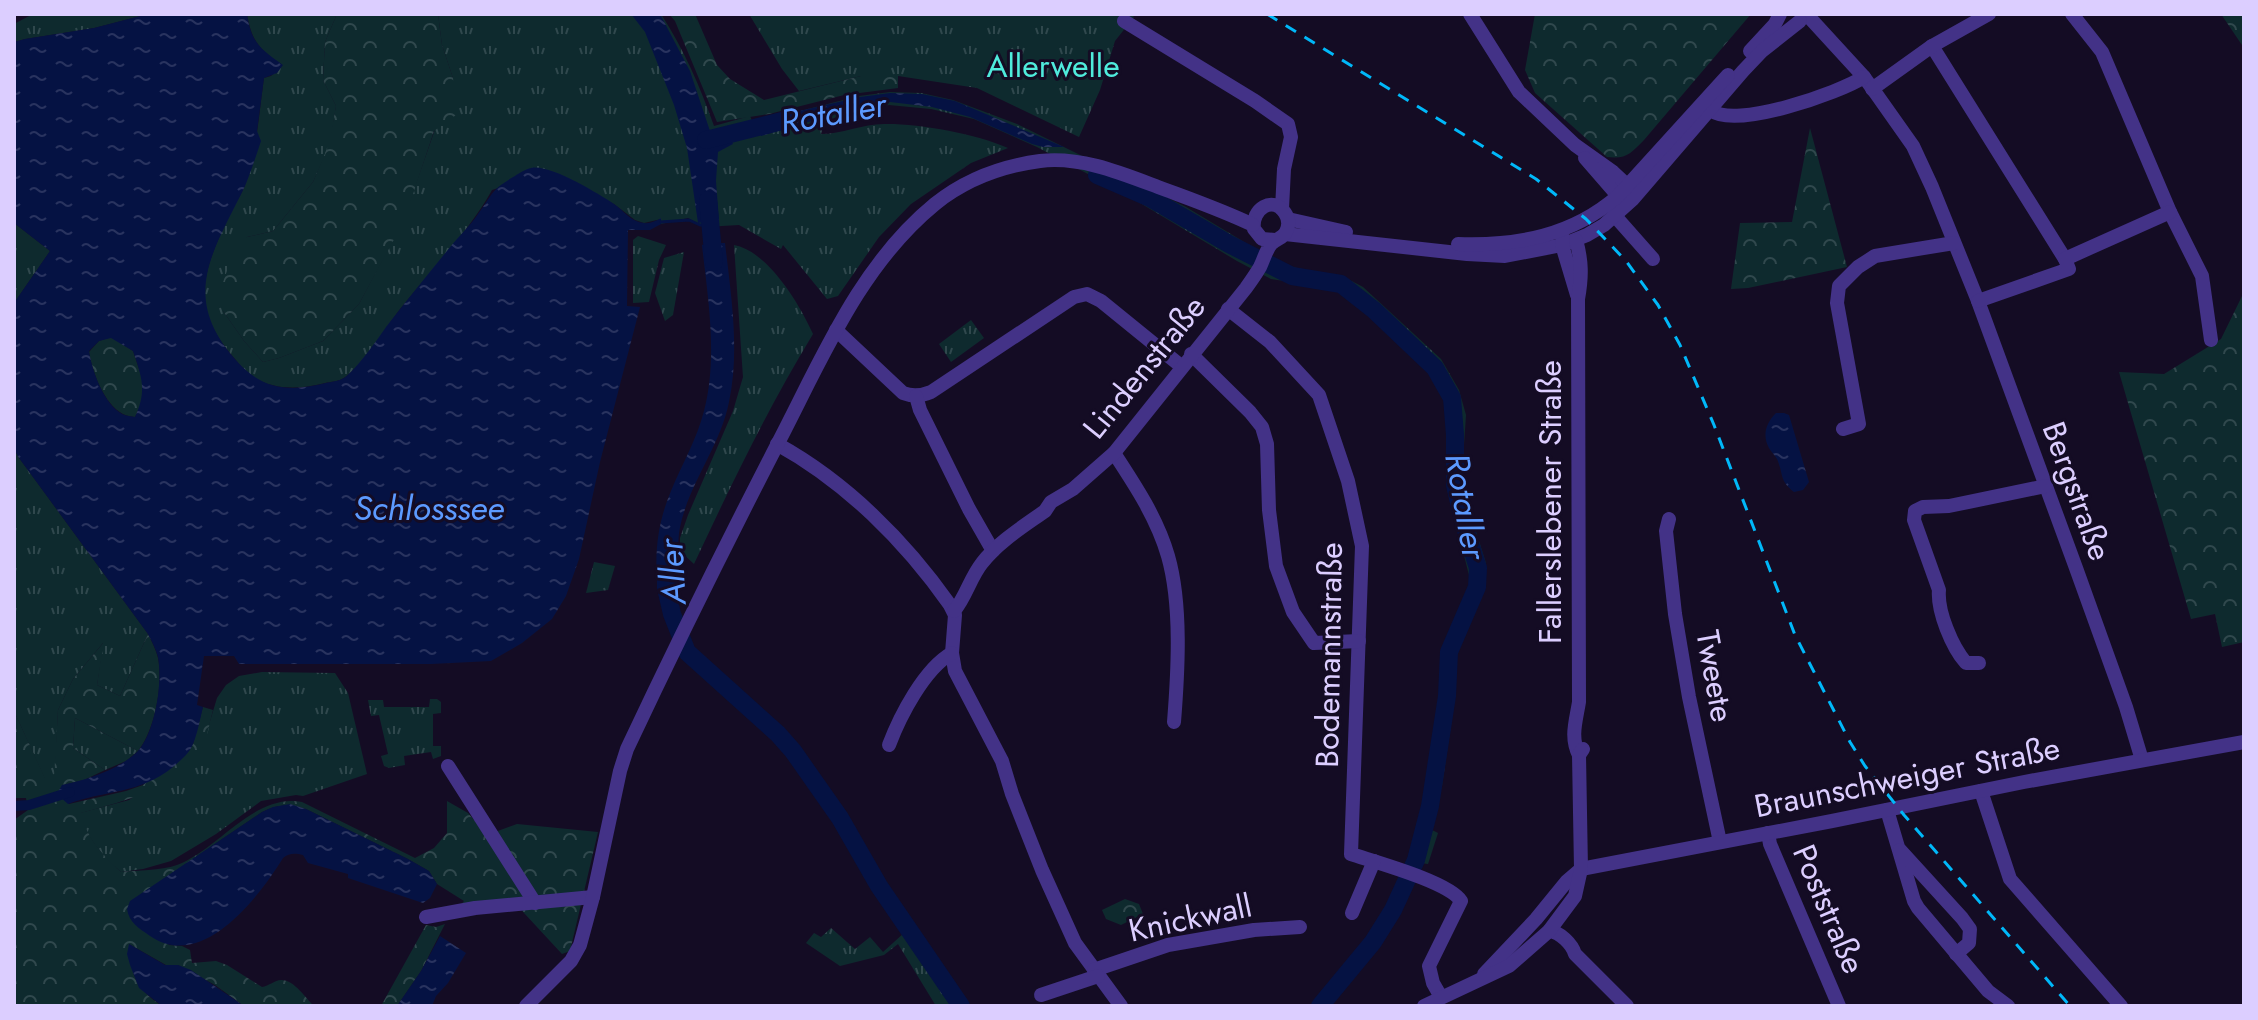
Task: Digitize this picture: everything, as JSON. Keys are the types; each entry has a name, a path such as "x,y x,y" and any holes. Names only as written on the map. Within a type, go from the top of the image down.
{"street":[{"path":"1470,14 1519,92 1575,145 1603,181 1626,193"},
{"path":"1258,244 1275,206 1282,225 1313,237 1487,255 1519,254 1604,225 1615,216 1626,193 1783,14 1791,19 1807,17"},
{"path":"1711,110 1716,115 1733,117 1753,114 1868,83 1989,14"},
{"path":"2072,14 2102,52 2170,212 2202,276 2211,340"},
{"path":"1282,225 1450,244 1507,244 1537,238 1567,238 1626,193 1711,110 1762,51 1807,17"},
{"name":"Bergstraße","path":"1807,17 1868,83 1913,146 1932,187 2046,486 2126,707 2142,760"},
{"path":"1124,21 1283,119 1290,129 1284,169 1258,244"},
{"path":"1932,46 2069,269 1978,301"},
{"path":"526,1006 571,961 580,945 627,749 684,631 836,330 875,270 910,227 935,204 979,178 1042,161 1109,169 1216,208 1258,244"},
{"path":"1282,225 1284,169"},
{"path":"2065,259 2170,212"},
{"path":"1615,216 1653,259"},
{"name":"Lindenstraße","path":"952,653 954,611 962,602 982,562 1045,511 1062,503 1073,489 1114,453 1228,309 1258,244 1269,246 1282,225"},
{"name":"Fallerslebener Straße","path":"1567,238 1582,264 1578,299 1578,706 1574,722 1574,745 1579,755 1581,869"},
{"path":"1843,429 1859,424 1837,303 1839,286 1858,267 1875,256 1954,243"},
{"path":"836,330 903,393 916,396 931,392 1074,297 1093,295 1186,360 1250,412 1262,427 1267,444 1268,499 1276,566 1293,612 1314,643 1359,641"},
{"name":"Bodemannstraße","path":"1228,309 1253,327 1289,361 1319,395 1348,481 1362,546 1351,854 1374,861"},
{"path":"916,396 962,495 993,551"},
{"path":"777,444 844,488 900,543 954,611"},
{"path":"1114,453 1147,507 1170,563 1176,606 1178,674 1174,722"},
{"path":"1979,663 1966,663 1956,649 1938,602 1939,590 1914,520 1915,511 1923,507 1949,506 2046,486"},
{"name":"Tweete","path":"1669,519 1666,531 1675,614 1720,842"},
{"path":"889,745 922,682 937,663 952,653 955,671 999,755 1048,884 1075,943 1121,1006"},
{"name":"Braunschweiger Straße","path":"1581,869 2244,742"},
{"path":"448,766 535,903"},
{"path":"1981,791 2010,879 2121,1006"},
{"path":"1887,810 1914,901 1988,991 2008,1006"},
{"name":"Poststraße","path":"1768,833 1839,1006"},
{"path":"1898,846 1970,929 1969,943 1956,954"},
{"path":"1352,913 1374,861 1457,894 1461,901 1429,966 1433,983 1441,997"},
{"path":"1478,980 1581,869"},
{"path":"1424,1006 1509,966 1549,931 1575,896 1581,869"},
{"path":"426,917 475,908 593,897"},
{"path":"1536,919 1549,931 1556,931 1627,1006"},
{"name":"Knickwall","path":"1041,995 1168,945 1254,930 1300,927"}],"green space":[{"path":"33,14 148,14 94,28 14,42 14,24"},
{"path":"247,14 337,14 325,42 323,80 336,106 330,144 313,182 273,231 247,237 223,311 263,362 323,341 359,304 403,221 453,78 442,45 438,14 661,14 691,68 714,126 750,116 753,123 859,96 890,92 921,93 953,100 1017,124 1186,207 1279,263 1346,278 1363,287 1441,359 1459,390 1466,415 1462,474 1465,496 1486,563 1483,594 1455,658 1452,718 1442,786 1430,829 1438,833 1428,864 1421,863 1402,909 1381,942 1329,1006 1310,1006 1372,936 1398,890 1411,856 1425,804 1439,721 1447,641 1467,595 1470,579 1447,488 1450,413 1443,388 1398,341 1341,292 1271,279 1120,191 1037,147 974,119 931,109 889,105 825,121 821,134 879,124 901,124 965,134 1008,148 971,163 911,204 879,237 838,296 827,299 783,245 781,249 739,225 704,227 688,218 661,224 661,219 644,223 550,171 492,190 461,236 349,374 342,379 304,387 272,385 253,377 220,340 207,313 204,292 212,256 249,172 264,78 271,76 282,65 258,44 251,32"},
{"path":"337,14 438,14 442,45 453,78 456,115 434,131 404,221 359,304 323,341 263,362 223,311 221,288 235,248 247,237 273,231 313,182 329,144 336,106 323,80 325,42"},
{"path":"669,14 695,14 717,65 730,79 764,100 861,76 898,76 898,88 844,95 769,114 717,122 675,21"},
{"name":"Allerwelle","path":"749,14 1131,14 1134,17 1115,41 1100,90 1079,137 977,88 898,76 861,76 799,91"},
{"path":"1535,14 1751,14 1635,149 1619,157 1607,157 1535,93 1525,70"},
{"path":"2221,14 2244,14 2244,48"},
{"path":"1810,128 1847,267 1731,289 1740,223 1792,222"},
{"path":"14,223 50,251 14,303"},
{"path":"638,236 666,245 659,260 649,302 633,303 633,240"},
{"path":"734,245 747,249 771,268 800,309 813,334 765,418 694,564 680,551 680,538 733,411 743,377"},
{"path":"684,252 673,315 665,321 655,293 664,258"},
{"path":"2244,292 2244,642 2222,647 2215,614 2191,619 2119,372 2164,374 2221,339"},
{"path":"971,320 984,338 951,362 939,344"},
{"path":"111,337 133,351 143,381 142,402 135,417 123,414 110,403 93,368 89,352 99,341"},
{"path":"14,449 148,634 120,696 97,685 103,643 73,679 58,710 55,778 45,779 14,711"},
{"path":"594,562 615,566 608,590 586,593"},
{"path":"148,634 158,658 159,681 156,707 144,742 138,751 75,718 73,748 105,770 63,785 62,797 69,804 143,785 193,744 203,707 213,710 201,753 189,769 144,793 81,813 96,846 121,872 177,865 208,847 252,814 285,801 302,802 415,858 434,848 447,833 447,801 468,813 487,835 517,824 598,832 570,951 562,954 512,900 459,907 464,901 437,884 429,871 408,859 306,809 273,807 131,901 169,945 190,950 192,963 216,961 262,987 279,980 286,981 314,1006 244,1006 215,985 178,965 166,965 129,944 136,980 145,993 162,1006 14,1006 14,820 28,810 26,798 14,798 14,711 45,778 54,778 58,710 73,679 104,642 97,685 120,696"},
{"path":"262,672 335,673 348,693 367,774 303,796 261,801 216,834 171,861 121,872 96,846 80,813 129,800 202,748 217,698 226,685 239,676"},
{"path":"430,699 441,702 441,713 433,714 433,746 441,746 441,756 433,759 431,752 404,756 405,765 384,766 381,756 388,754 379,715 371,716 368,700 383,700 384,707 429,707"},
{"path":"75,718 138,751 126,761 105,770 73,748"},
{"path":"1125,899 1139,904 1143,914 1121,925 1106,919 1102,910"},
{"path":"445,924 421,971 397,1006 381,1006 426,925 436,927"},
{"path":"831,928 855,949 870,937 883,952 904,933 952,1006 936,1006 898,944 884,955 840,966 806,943 814,933 821,937"}],"water":[{"name":"Schlosssee","path":"148,14 247,14 251,32 258,44 283,65 277,73 264,78 257,131 261,141 245,186 214,251 205,292 208,313 217,335 234,358 254,376 276,386 312,386 337,381 349,374 493,193 527,169 550,170 606,199 639,222 648,223 661,218 661,224 650,230 628,230 627,306 640,307 600,462 579,559 566,596 552,619 522,643 491,661 239,664 234,656 204,656 197,705 203,707 195,739 184,757 161,776 148,782 68,804 58,792 62,785 111,769 143,745 153,721 159,680 158,657 148,634 14,449 14,303 50,251 14,223 14,42 94,28","holes":["111,338 133,351 142,384 135,417 122,414 104,395 89,351 99,341"]},
{"path":"631,14 660,14 690,71 710,131 727,129 733,144 718,152 716,181 719,220 698,223 687,148 674,105 645,32"},
{"path":"890,93 922,94 955,101 1064,147 1032,144 970,117 932,107 890,102 856,108 761,136 756,121"},
{"path":"720,239 721,243 725,243 733,322 734,363 729,402 725,419 683,516 678,547 681,588 660,600 656,558 659,531 671,491 697,432 708,391 711,349 702,245 706,241"},
{"path":"1776,413 1789,415 1809,482 1803,490 1794,492 1786,484 1767,443 1766,429"},
{"path":"290,804 306,809 429,871 437,884 430,898 423,903 348,878 348,874 308,863 303,855 292,854 283,858 244,909 209,937 189,944 170,945 150,936 132,922 127,909 130,901 262,812"},
{"path":"440,936 466,953 448,983 436,996 432,1006 397,1006 421,971"},
{"path":"129,944 165,965 178,965 191,970 244,1006 162,1006 139,988 127,954"}],"waterway":[{"name":"Rotaller","path":"706,140 782,121"},
{"name":"Rotaller","path":"1097,175 1150,198 1292,276 1341,284 1374,310 1435,368 1452,398 1455,485 1478,568 1477,587 1449,652 1447,696 1430,806 1416,860 1393,910 1373,942 1320,1006"},
{"name":"Aller","path":"708,200 714,262"},
{"path":"661,222 689,220 710,225"},
{"name":"Aller","path":"666,573 672,614 687,652 793,751 840,818 879,886 961,1006"},
{"path":"14,806 29,805 70,792"}],"railway":[{"path":"1267,14 1536,179 1586,219 1626,261 1658,305 1680,345 1795,635 1850,742 1904,815 2070,1006"}]}
